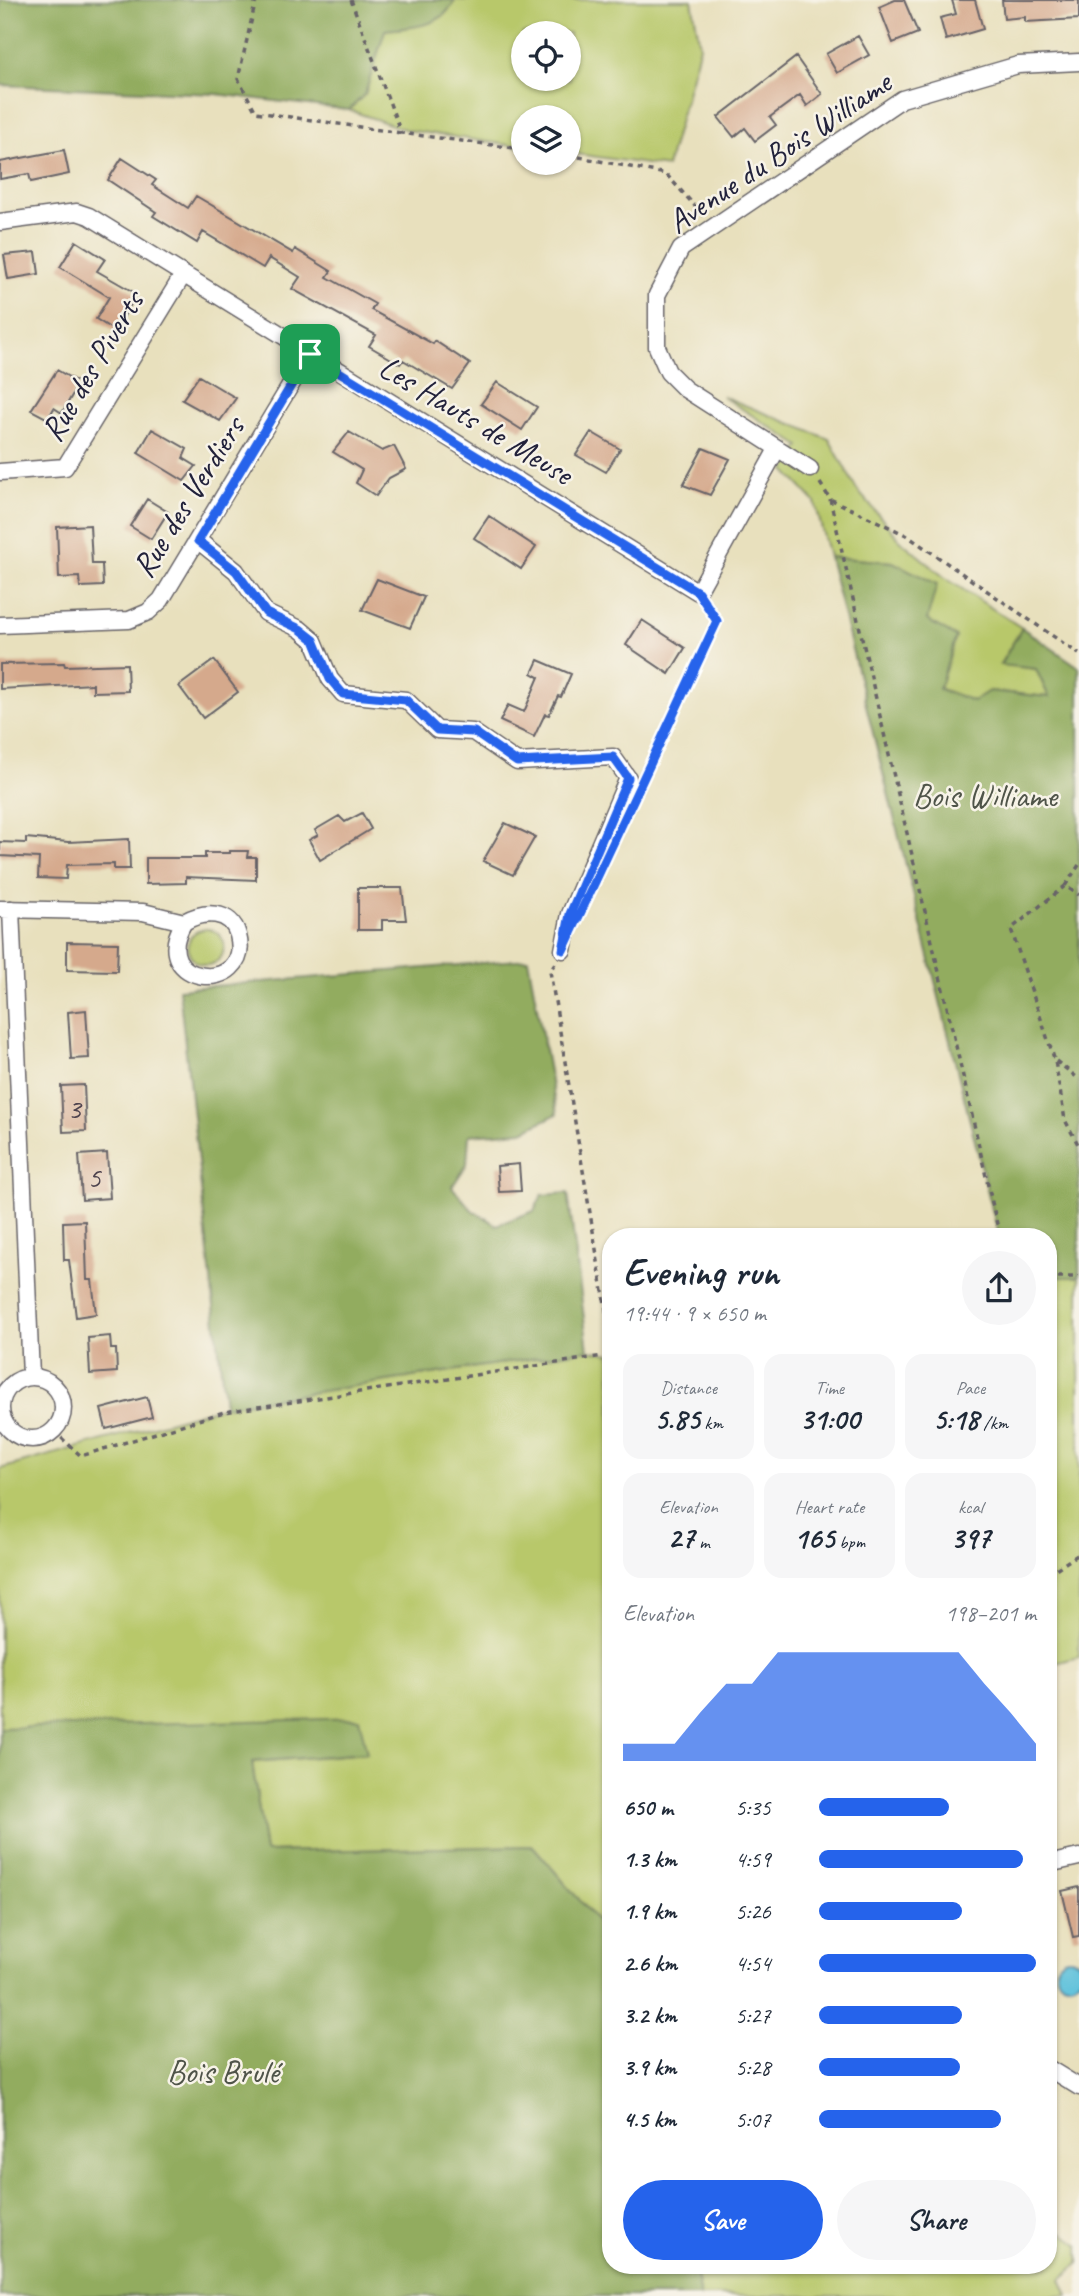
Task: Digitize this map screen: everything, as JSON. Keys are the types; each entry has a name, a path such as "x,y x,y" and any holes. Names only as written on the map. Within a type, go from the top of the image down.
{"street":[{"name":"Avenue du Bois Williame","path":"810,469 685,389 668,372 657,348 657,295 681,248 902,99 1018,65 1079,61"},
{"name":"Les Hauts de Meuse","path":"0,222 78,212 89,216 698,592"},
{"name":"Rue des Piverts","path":"0,472 65,467 183,275"},
{"name":"Rue des Verdiers","path":"0,625 130,620 148,612 161,600 310,354"},
{"path":"698,592 778,449"},
{"path":"198,541 236,571 266,613 300,629 314,640 330,679 343,694 406,700 437,730 474,732 517,762 613,757 628,778 570,914 563,950"},
{"path":"31,1376 6,909 143,912 184,922 198,914 214,913 228,920 237,932 240,947 235,962 224,973 209,978 194,975 188,970 175,951 176,935 184,922"},
{"path":"31,1376 46,1379 58,1389 63,1403 62,1419 54,1431 40,1439 25,1439 11,1432 2,1420 0,1405 5,1390 16,1380 31,1376"},
{"path":"1057,1862 1079,1857"},
{"path":"1057,2074 1079,2087"}],"path":[{"path":"256,0 238,79 256,112 511,147"},
{"path":"351,0 401,133"},
{"path":"581,157 666,174 713,225"},
{"path":"810,469 830,499 998,1228"},
{"path":"830,499 905,535 1079,654"},
{"path":"639,784 717,621 698,592"},
{"path":"1079,865 1065,886 1011,929 1055,1061 1065,1120 1079,1146"},
{"path":"1065,886 1079,895"},
{"path":"563,950 550,971 602,1286"},
{"path":"1055,1061 1079,1079"},
{"path":"1057,1277 1079,1277"},
{"path":"54,1431 81,1456 225,1412 602,1356"},
{"path":"1057,1568 1079,1554"}],"green space":[{"path":"0,0 455,0 442,16 434,21 416,27 385,30 365,94 349,110 216,94 0,85"},
{"path":"455,0 692,0 700,46 667,167 581,155 581,105 511,105 511,145 407,130 349,110 365,94 385,30 425,24 442,16"},
{"path":"722,396 829,439 857,490 901,541 944,577 1022,628 1000,664 1036,669 1049,697 989,691 973,701 938,688 956,637 927,620 893,562 829,557 815,502 785,470 800,446"},
{"name":"Bois Williame","path":"829,557 893,562 937,584 927,620 956,637 939,689 973,701 989,691 1049,697 1036,669 1000,665 1022,628 1079,667 1079,1277 1057,1277 1057,1228 997,1228"},
{"path":"206,929 219,934 224,947 219,960 206,965 193,960 188,947 193,934"},
{"path":"528,959 557,1114 523,1131 469,1135 467,1164 452,1187 472,1210 497,1225 534,1211 542,1195 568,1193 588,1350 225,1406 179,989"},
{"path":"1057,1276 1079,1277 1079,1657 1057,1663"},
{"path":"588,1350 602,1352 602,1926 533,1846 265,1852 252,1762 367,1753 0,1728 0,1469 225,1406"},
{"name":"Bois Brulé","path":"359,1718 367,1753 252,1762 265,1852 533,1846 602,1926 602,2274 696,2274 700,2296 0,2296 0,1728"},
{"path":"1057,2228 1079,2245 1079,2263 1061,2279 1068,2296 700,2296 696,2274 1057,2274"}],"water":[{"path":"1069,1958 1078,1962 1078,1980 1069,1984 1060,1980 1057,1966 1060,1962"}],"building":[{"path":"895,0 904,0 918,33 893,43 879,7"},
{"path":"952,0 975,0 983,29 946,40 940,18 956,14"},
{"path":"1002,0 1079,0 1079,19 1025,22 1025,17 1004,19"},
{"path":"858,36 869,55 837,73 826,54"},
{"path":"796,57 822,94 807,106 800,95 770,117 776,125 755,141 745,128 734,137 718,117"},
{"path":"64,150 69,174 31,182 29,174 0,179 0,162"},
{"path":"122,158 156,180 152,185 188,208 196,196 293,253 295,249 331,271 327,277 375,304 371,310 433,344 435,341 470,364 452,389 403,360 400,364 369,346 376,335 292,289 300,277 269,258 263,268 203,232 197,243 153,216 156,212 108,180"},
{"path":"76,241 105,259 97,271 137,294 115,331 96,319 109,297 60,267"},
{"path":"36,252 39,274 8,279 4,255"},
{"path":"57,370 79,383 62,413 54,408 48,419 31,410"},
{"path":"199,376 236,398 220,421 182,400"},
{"path":"497,382 537,407 522,430 481,404"},
{"path":"152,429 187,449 183,458 196,466 184,481 138,453"},
{"path":"349,432 382,451 394,446 406,469 389,478 376,496 356,483 362,470 333,452"},
{"path":"591,432 620,449 606,472 576,455"},
{"path":"703,448 730,459 710,495 683,485"},
{"path":"147,499 168,512 151,539 130,526"},
{"path":"489,516 536,547 521,569 474,538"},
{"path":"90,525 92,564 102,564 103,586 80,587 79,577 59,578 57,527"},
{"path":"377,579 424,597 410,628 362,610"},
{"path":"642,620 685,648 669,674 626,645"},
{"path":"214,660 238,692 203,718 179,686"},
{"path":"538,660 571,674 561,697 558,696 549,715 545,714 534,737 500,721 508,705 524,712 539,677 532,673"},
{"path":"64,663 65,666 127,664 128,691 93,692 93,684 0,689 0,664"},
{"path":"362,813 371,829 320,860 309,840 318,835 315,830 339,816 345,822"},
{"path":"505,823 535,837 513,875 483,861"},
{"path":"26,838 68,842 129,839 130,869 114,869 114,864 67,865 66,879 38,878 39,858 0,856 0,842 26,843"},
{"path":"248,851 247,857 256,857 256,880 186,877 186,883 146,884 146,858 205,858 205,853"},
{"path":"358,888 402,888 406,920 382,920 382,930 358,930"},
{"path":"67,942 118,943 117,971 67,970"},
{"path":"86,1010 89,1058 71,1059 68,1012"},
{"path":"84,1085 86,1131 63,1132 61,1086"},
{"path":"107,1153 110,1198 82,1200 79,1155"},
{"path":"519,1164 521,1191 499,1192 497,1166"},
{"path":"85,1221 87,1280 92,1280 96,1314 76,1317 69,1260 64,1260 63,1222"},
{"path":"110,1336 111,1349 116,1349 117,1372 90,1374 88,1338"},
{"path":"147,1397 152,1417 106,1429 101,1409"},
{"path":"1079,1887 1079,1936 1073,1937 1062,1891"}],"route":[{"path":"310,354 698,592 717,621 563,950 570,914 628,778 613,757 517,762 474,732 437,730 406,700 343,694 330,679 314,640 300,629 266,613 236,571 198,541 310,354"}]}
